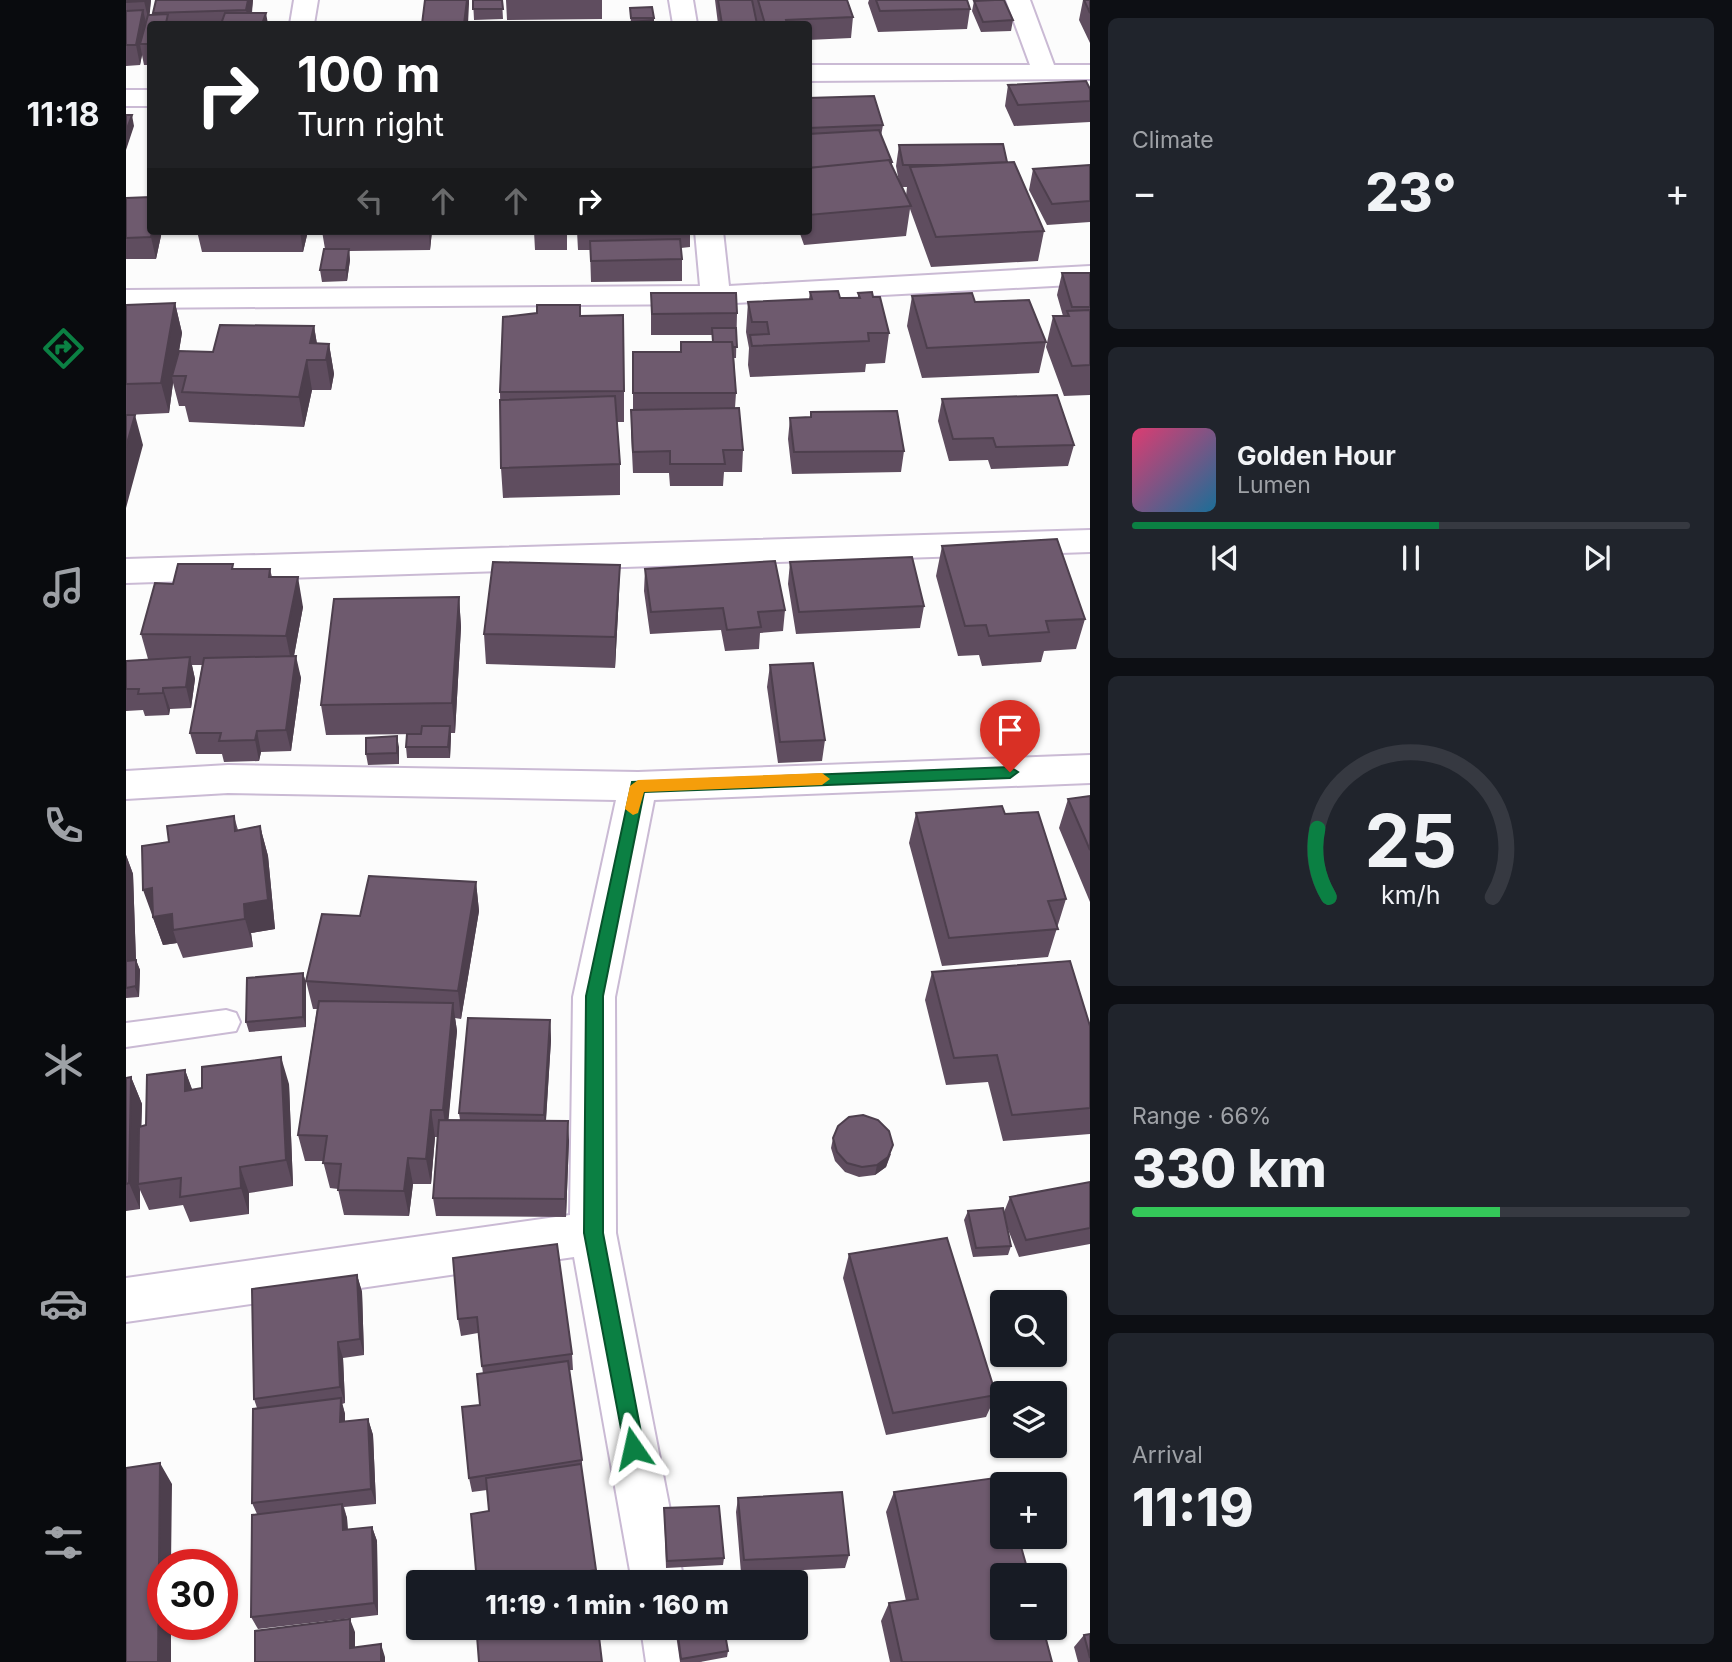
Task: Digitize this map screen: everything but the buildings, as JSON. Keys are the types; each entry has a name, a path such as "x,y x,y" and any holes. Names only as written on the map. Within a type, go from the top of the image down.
{"street":[{"path":"302,21 306,0"},
{"path":"681,0 684,21"},
{"path":"1018,0 1045,73"},
{"path":"812,74 1090,72"},
{"path":"126,98 147,97"},
{"path":"709,235 715,295"},
{"path":"126,299 715,295 1090,275"},
{"path":"126,571 1090,541"},
{"path":"126,785 228,779 638,786 1090,769"},
{"path":"638,786 594,996 593,1233 656,1570"},
{"path":"126,1300 593,1233"},
{"path":"669,1640 673,1662"}],"lane":[{"path":"126,1035 226,1021"}],"slow traffic":[{"path":"633,809 638,786 822,779"}],"route":[{"path":"633,1448 593,1233 594,996 638,786 1010,772"}]}
